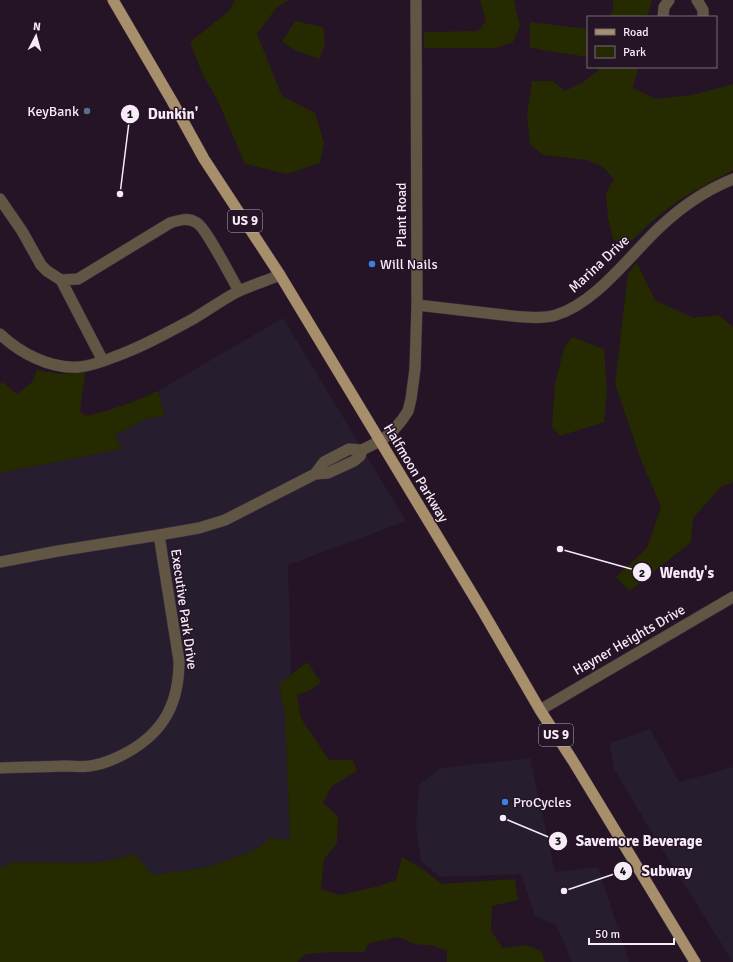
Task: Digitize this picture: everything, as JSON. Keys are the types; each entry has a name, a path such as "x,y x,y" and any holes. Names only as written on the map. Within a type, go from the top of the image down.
{"main road":[{"name":"Halfmoon Parkway","path":"113,0 204,159 280,275 482,610 540,710 573,761 695,962"}],"street":[{"name":"Plant Road","path":"380,442 391,433 408,411 411,399 414,369 417,305 416,0"},
{"path":"663,16 664,7 669,0"},
{"path":"697,0 703,10 703,16"},
{"name":"Marina Drive","path":"417,305 516,316 555,315 576,306 596,291 660,227 684,206 717,185 733,179"},
{"path":"0,199 22,231 41,265 61,280 103,361"},
{"path":"61,280 78,279 170,224 182,219 198,223 239,291"},
{"path":"0,334 20,350 50,363 69,367 80,367 103,361 137,349 194,318 239,291 280,275"},
{"name":"Executive Park Drive","path":"0,562 199,528 226,520 315,474 321,475 328,473 354,461 360,456 362,450 380,442"},
{"name":"Executive Park Drive","path":"0,768 93,766 114,760 138,746 153,735 162,723 171,707 179,678 179,661 159,535"},
{"name":"Hayner Heights Drive","path":"540,710 733,597"}],"shaded area":[{"path":"283,318 406,521 288,565 291,675 279,684 285,715 290,840 271,838 254,850 209,867 152,875 134,854 108,861 86,863 14,862 0,868 0,473 122,449 115,435 148,418 165,416 158,391"},
{"path":"650,729 679,782 733,767 733,962 614,769 610,743"},
{"path":"530,758 555,872 598,867 629,962 572,962 557,926 535,916 521,874 440,877 421,861 416,826 419,785 441,768"}],"green space":[{"path":"235,0 289,0 277,7 257,34 282,96 315,113 324,143 320,163 287,174 245,164 219,103 202,73 190,42 229,11"},
{"path":"480,0 514,0 520,26 513,42 495,48 424,48 424,32 478,31 486,21"},
{"path":"613,0 652,0 647,16 610,16 613,10"},
{"path":"295,21 323,27 325,45 319,59 297,51 282,42"},
{"path":"530,22 587,29 587,57 530,48"},
{"path":"598,68 638,68 633,88 656,99 692,95 733,84 733,170 696,190 669,207 624,247 613,239 608,218 606,193 614,179 602,166 587,160 543,155 530,145 527,114 532,81 552,81 565,91 583,82 598,71"},
{"path":"637,263 655,300 693,318 719,315 733,327 733,482 721,487 693,518 691,542 630,591 616,577 647,548 661,507 641,460 615,384 628,273"},
{"path":"572,337 604,349 607,392 604,422 560,436 552,427 555,384 564,348"},
{"path":"37,370 60,374 85,372 80,411 85,416 122,406 158,391 165,416 148,418 115,435 122,449 0,473 0,384 3,382 17,394 32,382"},
{"path":"307,662 321,682 311,690 297,695 301,718 329,760 353,760 357,771 332,786 323,803 338,816 337,843 324,859 321,889 340,895 379,886 396,880 402,857 423,869 441,884 515,879 518,900 492,906 491,931 503,948 526,945 541,951 545,962 447,962 447,951 434,946 415,944 398,937 369,943 364,952 306,954 297,962 0,962 0,868 14,862 86,863 108,861 134,854 153,875 209,867 254,850 271,838 290,840 285,715 279,684"}],"place":[{"name":"KeyBank","path":"87,111"},
{"name":"Dunkin'","path":"120,194"},
{"name":"Will Nails","path":"372,264"},
{"name":"Wendy's","path":"560,549"},
{"name":"ProCycles","path":"505,802"},
{"name":"Savemore Beverage","path":"503,818"},
{"name":"Subway","path":"564,891"}]}
